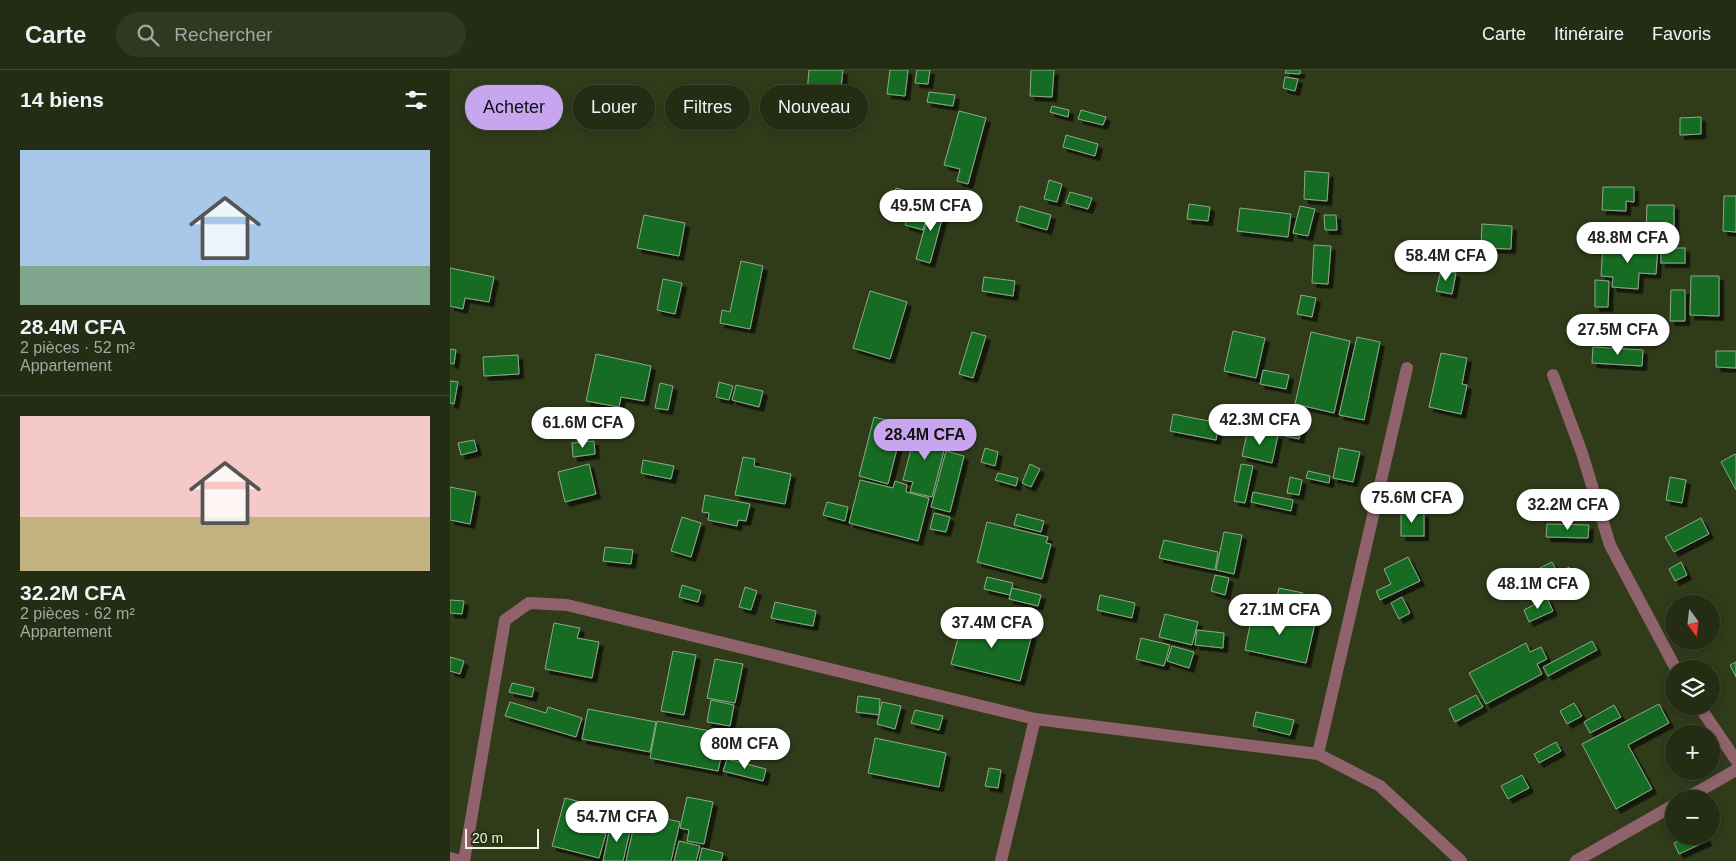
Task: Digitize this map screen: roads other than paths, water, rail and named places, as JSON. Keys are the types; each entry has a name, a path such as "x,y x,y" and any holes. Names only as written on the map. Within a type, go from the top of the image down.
{"street":[{"path":"1318,754 1407,368"},
{"path":"1553,375 1582,453 1610,545 1671,660"},
{"path":"450,858 463,861 505,620 529,603 567,604 1035,719 1318,754 1380,786 1461,861"},
{"path":"1705,715 1736,760"},
{"path":"1001,861 1035,719"},
{"path":"1701,790 1736,770"},
{"path":"1576,861 1665,810"}]}
